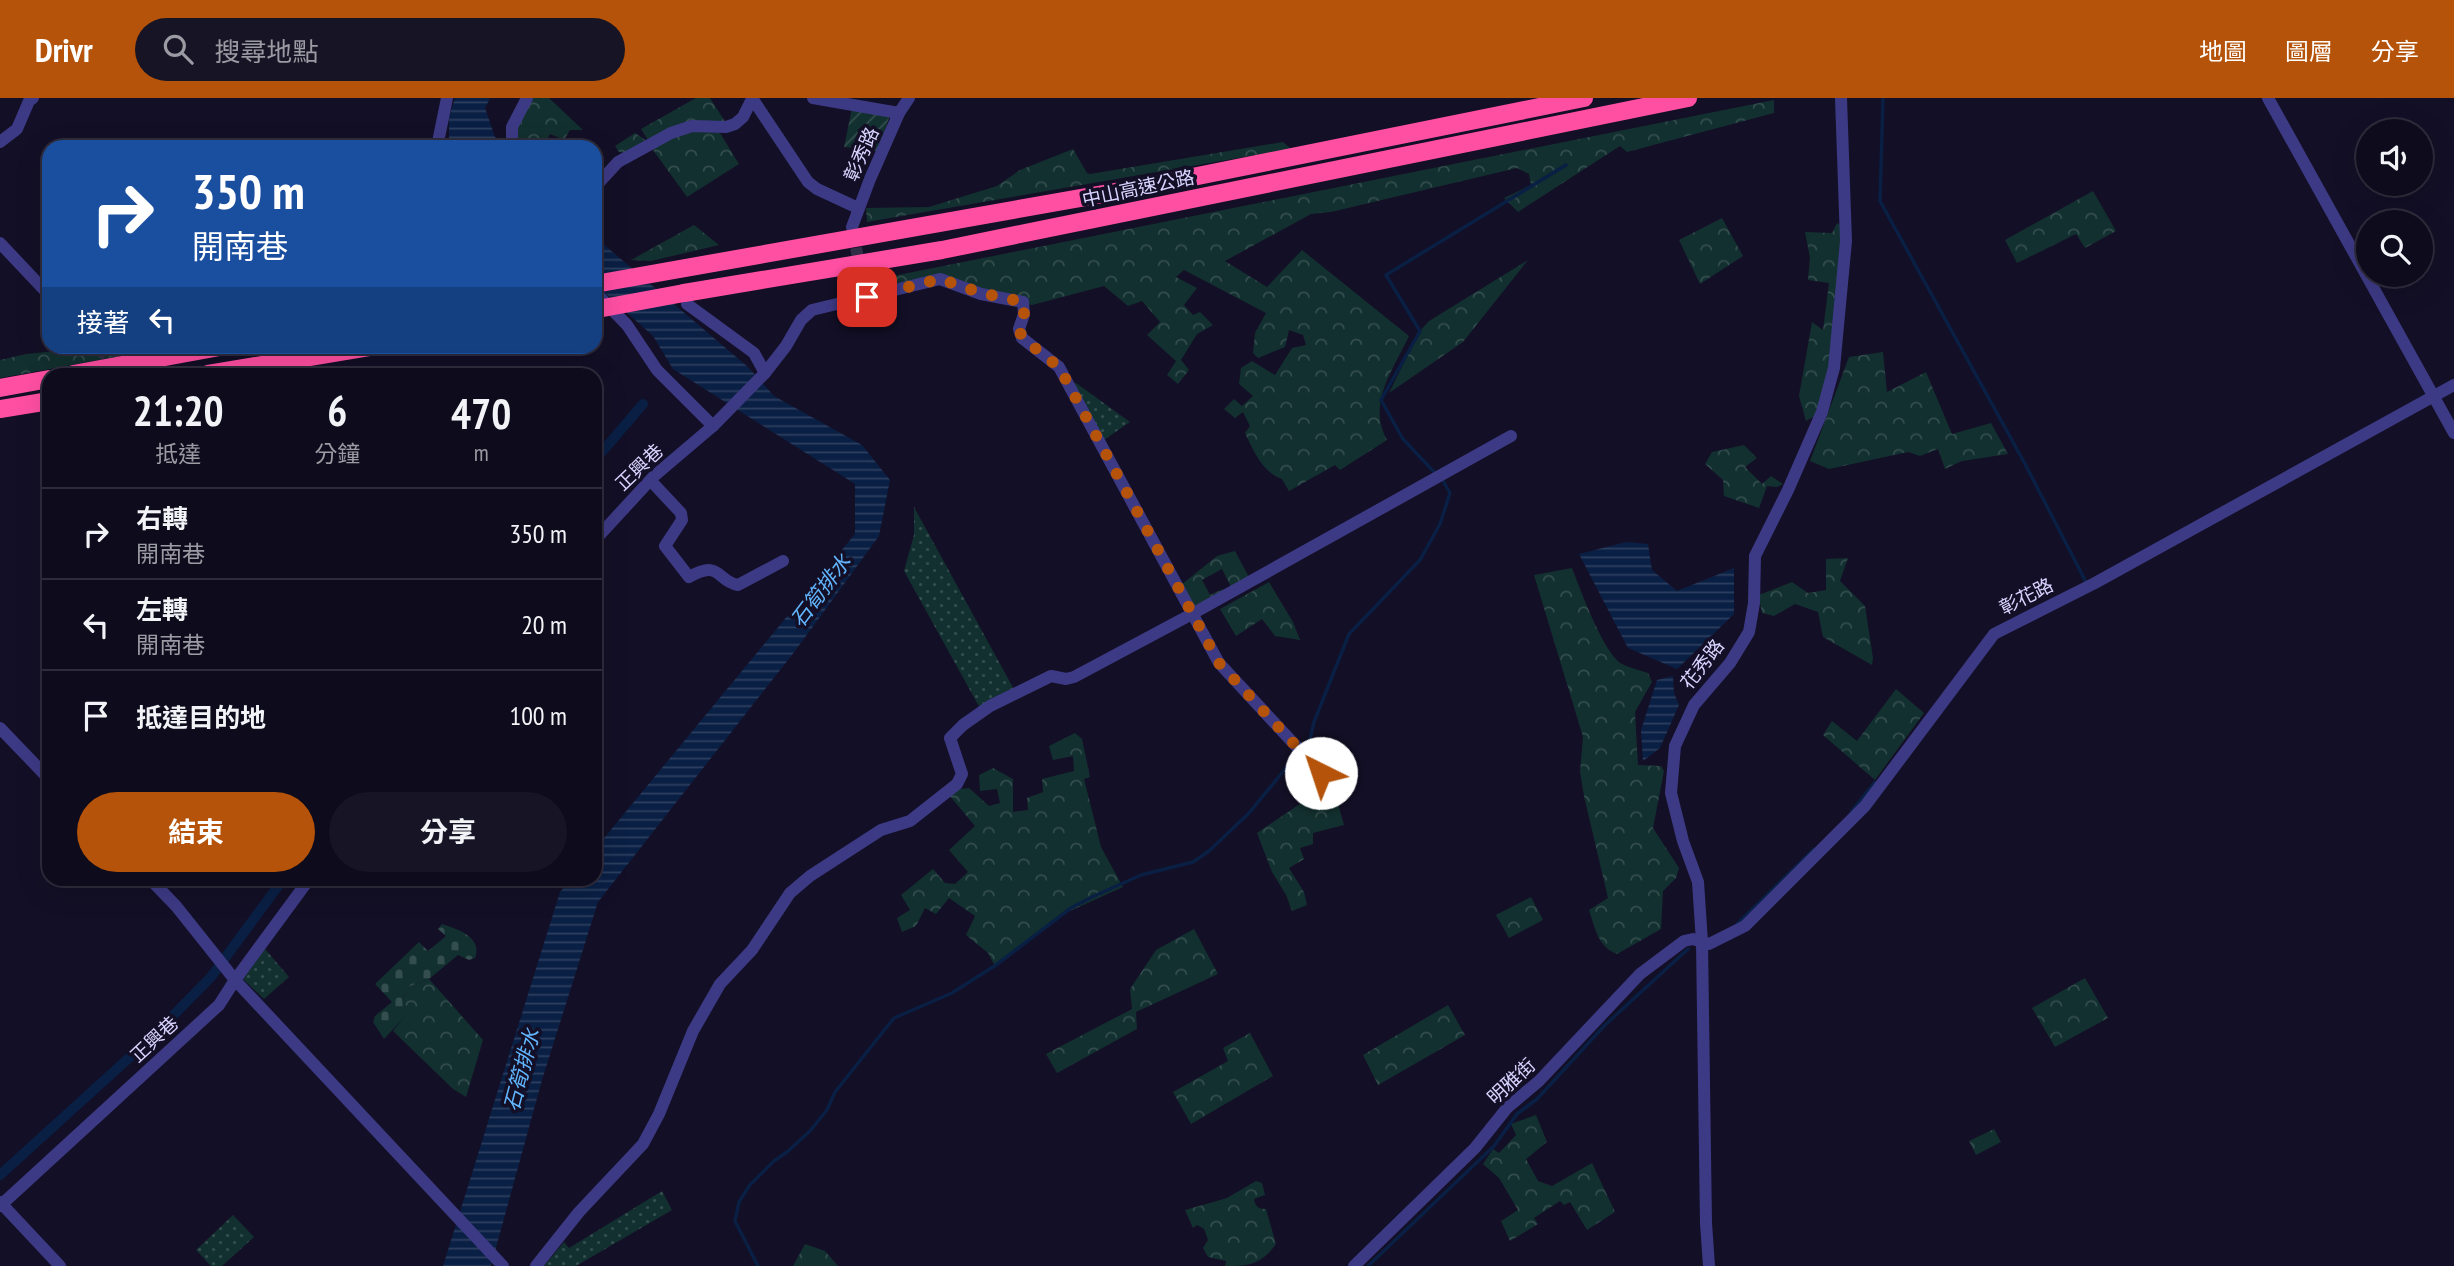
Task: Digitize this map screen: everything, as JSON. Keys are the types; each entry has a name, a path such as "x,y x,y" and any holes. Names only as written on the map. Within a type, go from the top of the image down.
{"highway":[{"name":"中山高速公路","path":"602,283 1143,187 1584,98"},
{"name":"中山高速公路","path":"602,309 686,298 942,250 1688,98"},
{"path":"106,368 182,354"},
{"path":"244,368 327,354"},
{"path":"0,388 42,380"},
{"path":"0,409 42,402"}],"street":[{"path":"0,142 17,129 29,101 33,98"},
{"path":"438,140 447,98"},
{"path":"512,140 512,127 527,98"},
{"path":"813,98 899,113"},
{"name":"彰秀路","path":"852,227 899,113 909,98"},
{"path":"2268,98 2454,433"},
{"path":"602,179 618,162 671,133 692,126 726,127 735,124 743,117 752,99 808,182 858,208"},
{"name":"花秀路","path":"1709,1266 1699,882 1683,841 1671,793 1675,746 1694,705 1730,663 1749,632 1754,603 1755,556 1822,412 1834,368 1846,241 1842,103"},
{"path":"0,243 42,288"},
{"name":"正興巷","path":"602,533 651,481 713,426 765,373 808,312 821,306 940,279 981,293 1023,302 1024,314 1019,329 1022,338 1059,367 1192,614"},
{"path":"862,282 867,297"},
{"path":"686,298 754,353 765,373"},
{"path":"602,299 627,326 657,370 713,426"},
{"name":"彰花路","path":"1702,942 1709,944 1745,926 1865,806 1994,634 2095,583 2454,385"},
{"path":"536,1266 579,1212 642,1144 659,1114 693,1031 720,984 752,950 790,893 810,876 881,830 910,821 957,784 962,774 950,738 963,725 990,706 1051,676 1066,679 1074,677 1511,436"},
{"path":"651,481 681,513 682,520 665,546 689,576 701,570 710,570 738,585 783,561"},
{"path":"1192,614 1219,663 1321,773"},
{"path":"0,728 42,772"},
{"path":"157,886 235,980 503,1266"},
{"name":"正興巷","path":"1,1204 219,1005 304,886"},
{"name":"明雅街","path":"1354,1266 1475,1148 1514,1101 1539,1081 1640,974 1684,941 1693,939 1702,942"},
{"path":"1,1204 60,1266"}],"green space":[{"path":"533,98 549,98 583,130 570,130 564,140 550,134 547,140 516,140 515,129"},
{"path":"696,98 710,98 726,123 648,140 641,129"},
{"path":"1774,100 1774,113 1627,152 1620,146 1518,212 1504,198 1531,185 1529,174 1517,168 1331,212 1311,214 1225,261 1267,287 1302,250 1409,336 1384,387 1381,400 1382,427 1387,440 1340,470 1335,465 1289,491 1282,479 1269,472 1255,453 1245,433 1250,426 1243,412 1235,418 1224,409 1234,399 1242,406 1253,396 1239,384 1241,368 1252,361 1275,375 1292,348 1306,345 1303,335 1289,330 1285,347 1258,358 1253,353 1255,333 1266,313 1184,270 1176,277 1197,288 1184,305 1193,315 1200,312 1213,325 1197,334 1181,360 1189,370 1178,384 1167,375 1176,361 1147,335 1160,322 1142,301 1128,306 1104,286 1032,305 998,299 939,279 880,291 868,281"},
{"path":"852,108 890,115 878,151 844,147"},
{"path":"692,130 720,133 739,164 687,197 653,150 655,146"},
{"path":"635,133 647,141 631,154 619,152 615,146"},
{"path":"1283,142 1291,149 867,222 866,208 929,207 997,186 1020,170 1073,149 1090,174"},
{"path":"2093,191 2116,231 2085,248 2076,234 2017,263 2005,240"},
{"path":"1722,218 1743,256 1700,284 1679,240"},
{"path":"1837,223 1842,226 1831,357 1817,415 1806,421 1799,396 1812,322 1823,330 1829,283 1808,280 1810,258 1805,232 1832,233"},
{"path":"694,225 719,245 651,261 631,260"},
{"path":"1528,260 1463,342 1389,393 1419,332 1429,321"},
{"path":"1883,352 1887,392 1926,372 1952,434 1991,423 2008,454 1962,461 1945,469 1938,449 1920,456 1908,452 1829,469 1810,461 1849,357"},
{"path":"26,354 132,354 42,368 42,370 0,378 0,360"},
{"path":"1071,383 1076,383 1130,422 1101,442"},
{"path":"1744,445 1757,458 1745,467 1762,484 1771,476 1783,484 1777,487 1767,486 1759,508 1724,496 1723,480 1705,464 1712,452"},
{"path":"914,507 1016,693 981,710 904,571 914,535"},
{"path":"1235,551 1251,581 1233,591 1222,569 1202,580 1210,595 1223,589 1226,595 1193,608 1181,585 1217,556"},
{"path":"1848,558 1840,581 1865,606 1872,665 1823,637 1818,612 1795,604 1774,616 1762,613 1756,596 1792,582 1808,593 1826,590 1826,559"},
{"path":"1572,568 1593,620 1615,658 1622,664 1648,673 1652,682 1635,712 1638,765 1661,766 1664,771 1653,828 1679,868 1676,878 1663,891 1661,929 1617,954 1601,942 1589,910 1608,898 1580,772 1583,737 1534,575"},
{"path":"1269,582 1293,622 1300,640 1275,636 1262,619 1236,636 1220,609"},
{"path":"1896,689 1924,713 1875,780 1823,735 1832,721 1857,741"},
{"path":"1075,733 1082,739 1090,777 1084,779 1101,847 1123,887 1059,916 995,966 988,953 966,935 975,916 949,898 936,914 925,908 916,926 902,932 897,918 910,910 901,895 933,869 945,883 955,884 968,872 949,850 975,826 949,795 969,788 989,806 1000,803 997,789 980,791 979,775 993,768 1013,779 1013,812 1028,810 1027,798 1043,792 1042,779 1074,771 1073,756 1053,760 1049,746"},
{"path":"1332,782 1344,825 1313,833 1313,844 1300,848 1304,859 1289,868 1304,892 1307,905 1292,911 1272,872 1257,833"},
{"path":"1531,897 1543,920 1509,938 1496,915"},
{"path":"442,924 461,931 472,939 475,958 469,960 458,955 429,979 410,986 402,1000 410,1011 384,1039 373,1022 375,1016 392,1002 375,984 419,942 428,951 446,936 438,929"},
{"path":"1194,929 1218,974 1136,1012 1137,1029 1057,1073 1046,1054 1132,1009 1130,989 1156,950"},
{"path":"265,949 289,977 264,999 243,979"},
{"path":"2085,978 2108,1018 2055,1047 2032,1008"},
{"path":"429,979 483,1040 466,1097 453,1089 393,1031 409,1011 402,1000 410,986"},
{"path":"1448,1005 1465,1035 1378,1085 1363,1055"},
{"path":"1250,1033 1273,1076 1191,1124 1173,1092 1228,1061 1223,1048"},
{"path":"1536,1115 1547,1142 1526,1159 1538,1181 1552,1186 1592,1163 1615,1212 1587,1230 1570,1202 1564,1205 1560,1201 1534,1218 1538,1224 1510,1241 1501,1221 1518,1210 1499,1178 1483,1164 1493,1149 1499,1153 1516,1135 1511,1124"},
{"path":"1994,1129 2001,1142 1976,1155 1969,1141"},
{"path":"1256,1181 1262,1183 1265,1195 1254,1201 1259,1208 1266,1209 1276,1244 1254,1263 1225,1266 1226,1261 1208,1257 1203,1248 1208,1240 1204,1229 1197,1225 1193,1228 1185,1210 1227,1198"},
{"path":"662,1191 672,1210 576,1266 544,1266 564,1242 569,1248"},
{"path":"233,1215 254,1237 222,1266 211,1266 196,1250"},
{"path":"805,1244 825,1251 838,1266 793,1266"}],"water":[{"path":"455,98 490,98 485,108 498,140 449,140 449,117"},
{"name":"石筍排水","path":"602,243 748,367 774,396 862,445 890,480 879,536 795,651 598,902 542,1080 491,1266 443,1266 560,892 565,886 602,886 602,841 855,534 855,484 673,369 653,336 602,290"},
{"path":"1626,542 1648,544 1652,570 1677,591 1734,568 1734,614 1677,669 1628,648 1579,554"},
{"path":"1673,676 1674,693 1679,705 1660,748 1643,761 1641,730 1657,680"}],"waterway":[{"path":"1883,98 1880,201 2024,462 2087,584"},
{"path":"1436,474 1403,439 1381,400 1420,331 1386,275 1566,165"},
{"path":"602,452 643,404"},
{"path":"758,1266 735,1221 739,1202 749,1186 810,1131 827,1110 835,1092 894,1018 952,993 996,965 1071,908 1092,897 1141,875 1193,862 1209,851 1249,813 1310,739 1314,722 1349,634 1420,560 1440,524 1450,493 1442,479"},
{"path":"1851,812 1875,782"},
{"path":"1737,924 1814,849"},
{"path":"0,1175 152,1037 211,977 278,886"},
{"path":"1368,1266 1494,1146 1517,1114 1537,1099 1605,1025 1688,949"}],"tunnel":[{"path":"853,230 862,282"},
{"path":"104,354 117,368"}],"route":[{"path":"867,297 940,279 981,293 1023,302 1024,314 1019,329 1022,338 1059,367 1219,663 1321,773"}]}
